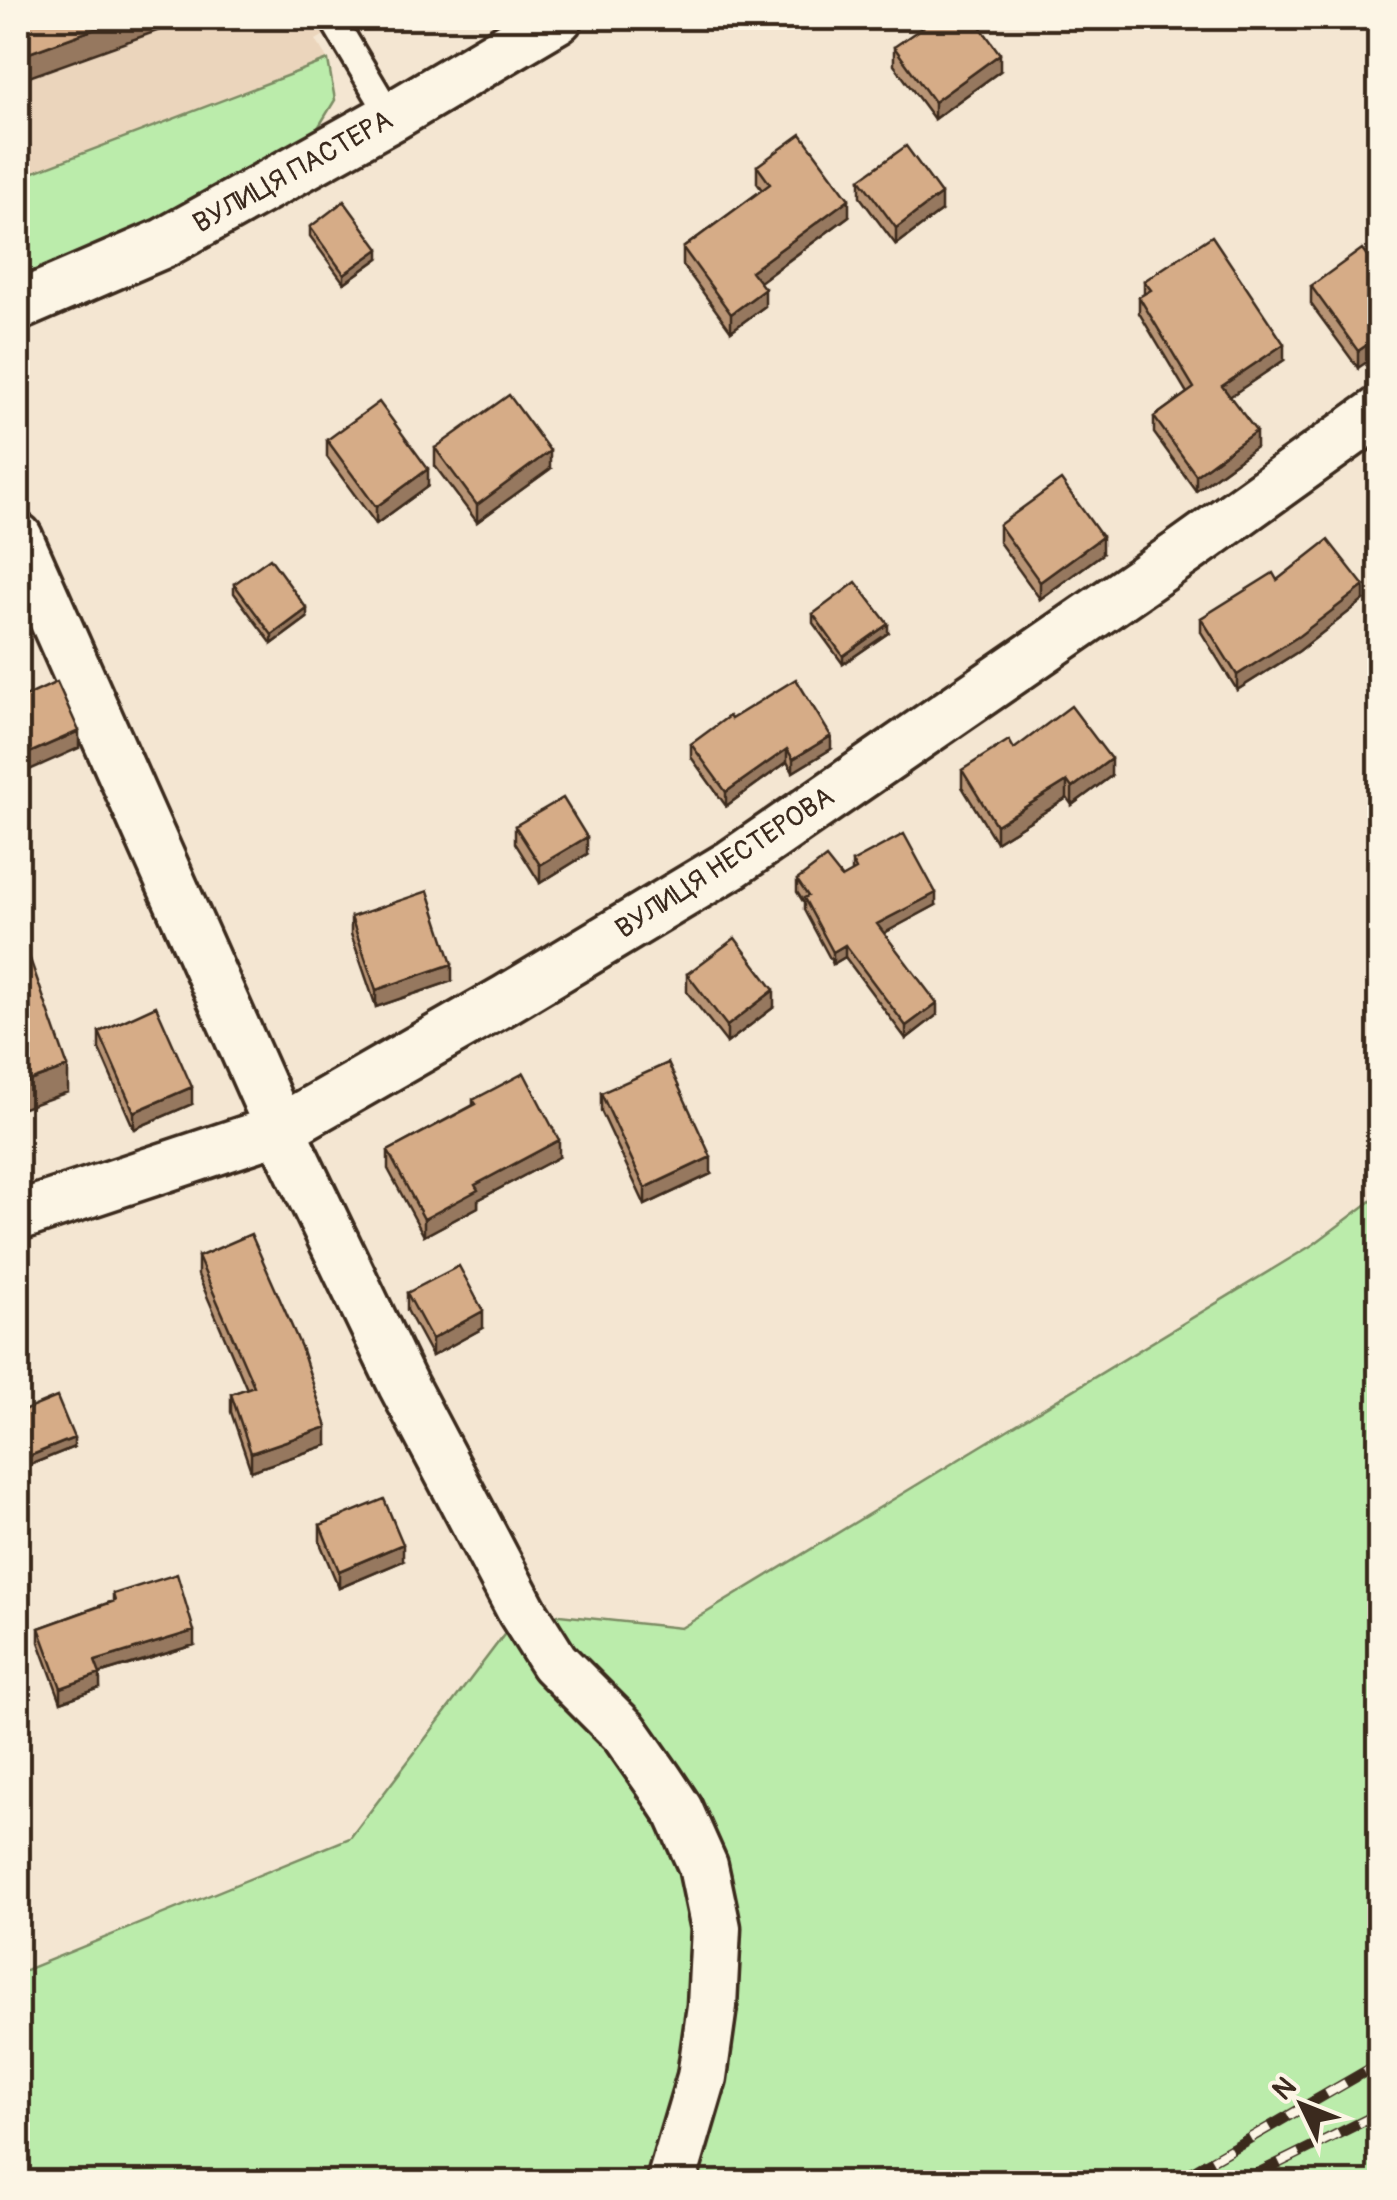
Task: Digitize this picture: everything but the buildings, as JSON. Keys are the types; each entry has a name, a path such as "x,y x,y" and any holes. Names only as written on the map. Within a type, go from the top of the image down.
{"street":[{"name":"ВУЛИЦЯ ПАСТЕРА","path":"18,306 164,243 392,117 558,18"},
{"name":"ВУЛИЦЯ НЕСТЕРОВА","path":"18,1216 280,1129 507,998 732,864 1169,562 1380,410"},
{"path":"18,538 280,1129 404,1385 522,1611 554,1662 625,1733 678,1810 703,1866 716,1928 712,2006 702,2077 671,2182"}],"lane":[{"path":"332,18 392,117"}],"shaded area":[{"path":"18,18 353,18 316,40 328,60 18,178"}],"green space":[{"path":"328,60 335,100 310,141 161,223 18,281 18,178"},
{"path":"1379,1195 1379,2182 20,2182 18,1973 350,1838 522,1611 681,1628 1314,1244"}],"railway":[{"path":"1174,2182 1380,2063"},
{"path":"1240,2182 1380,2113"}]}
